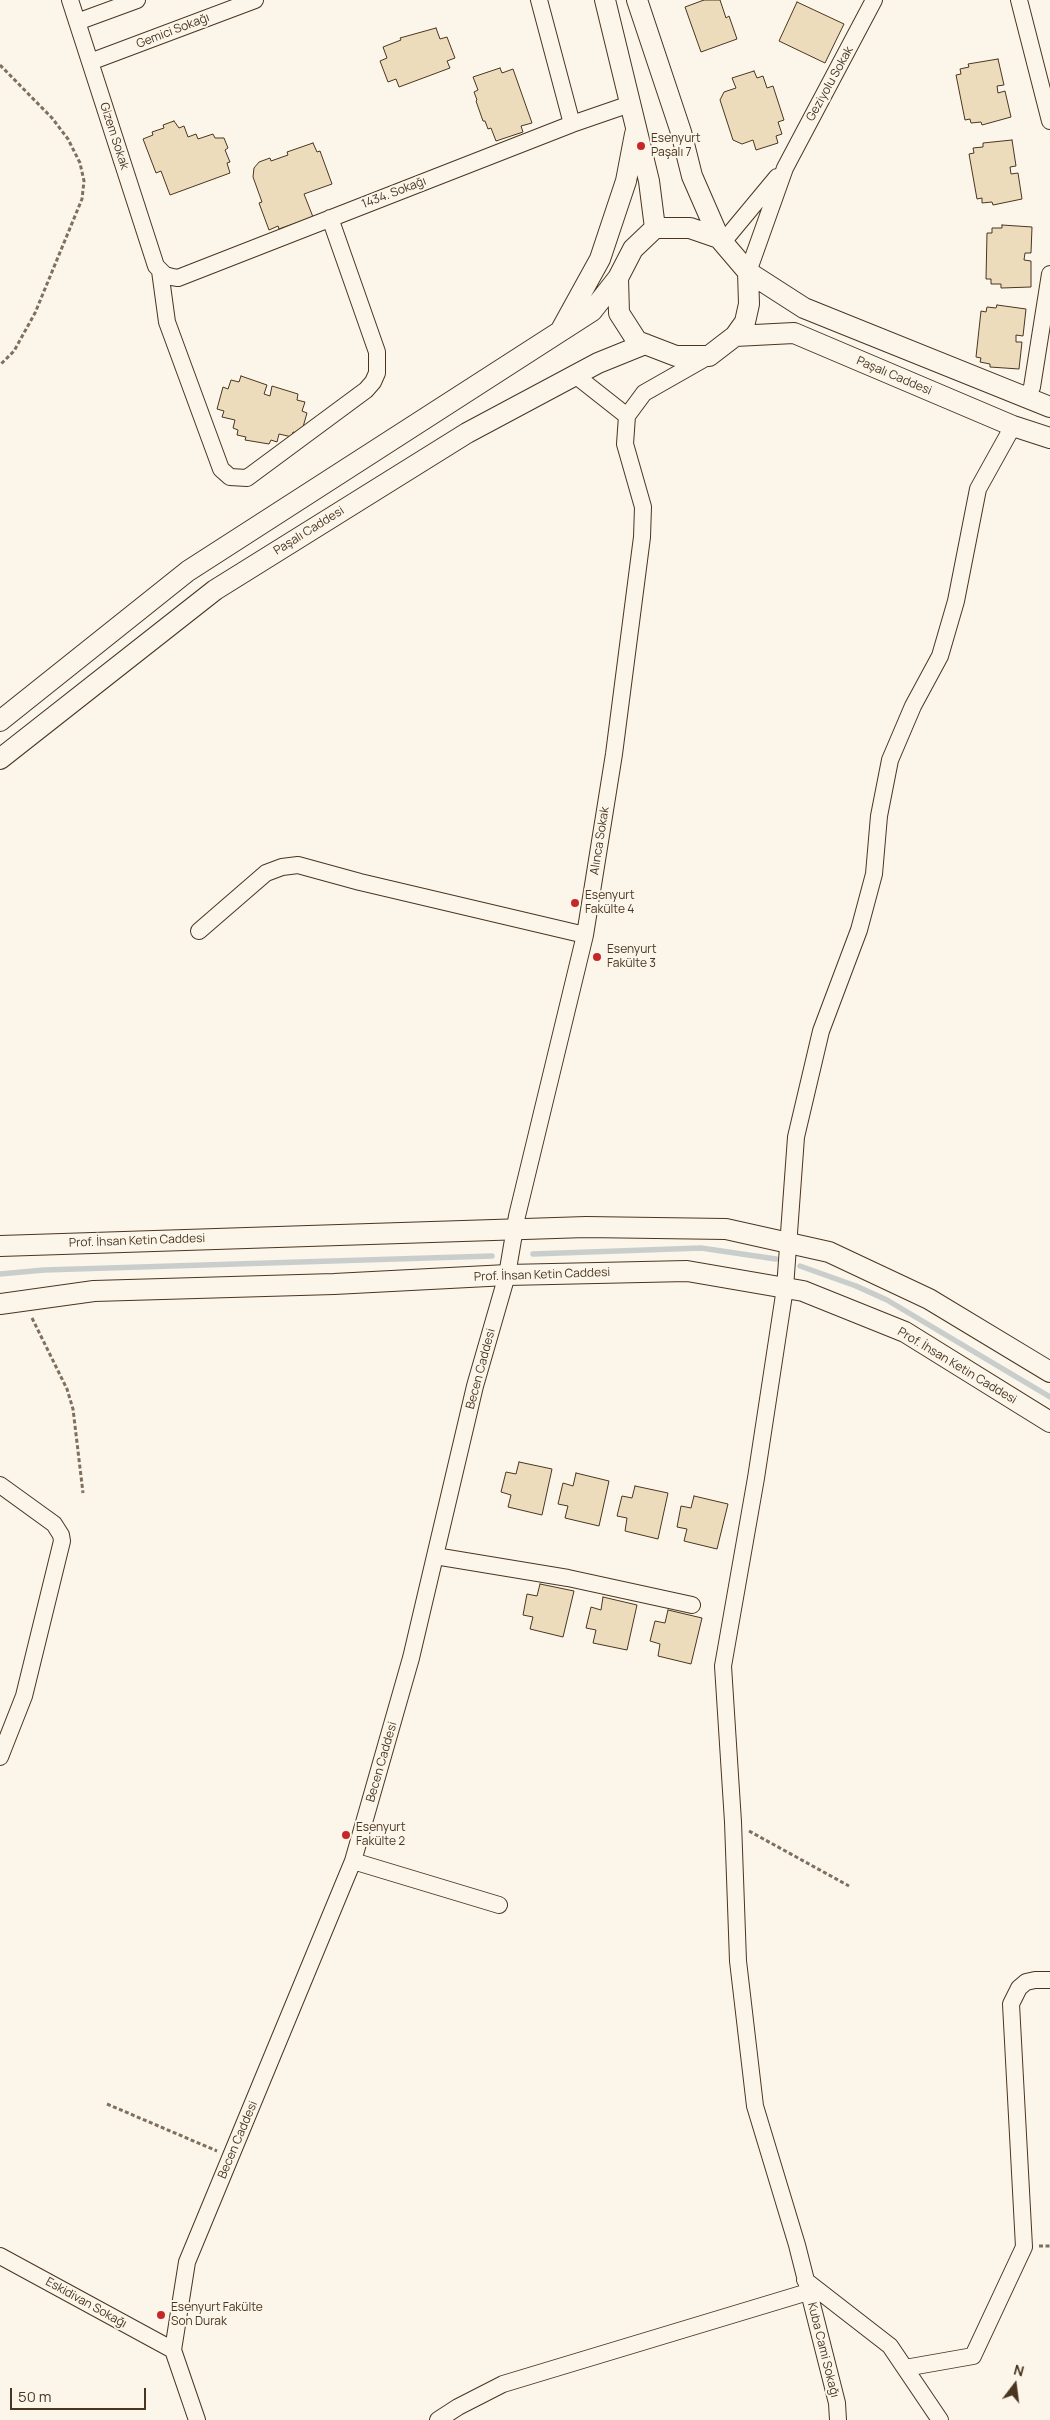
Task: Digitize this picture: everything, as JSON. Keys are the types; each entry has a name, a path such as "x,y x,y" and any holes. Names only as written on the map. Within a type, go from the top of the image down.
{"street":[{"name":"Gizem Sokak","path":"70,0 156,266 160,271 167,322 221,470 230,478 247,478 366,390 373,382 377,373 377,352 330,218"},
{"path":"78,22 137,0"},
{"name":"Gemici Sokağı","path":"90,62 255,0"},
{"path":"539,0 572,124"},
{"path":"605,0 649,181 655,228"},
{"path":"637,0 681,132 692,176 721,240 748,272 804,308 1029,393 1050,407"},
{"name":"Geziyolu Sokak","path":"785,168 874,0"},
{"path":"1019,0 1050,121"},
{"name":"1434. Sokağı","path":"160,271 178,278 572,124 630,104"},
{"path":"560,331 600,259 626,181 636,128"},
{"path":"721,240 785,168"},
{"path":"575,375 627,416 644,393 709,356 735,336 745,322 749,304 748,272 785,168"},
{"path":"0,721 188,571 592,311 618,278 633,249 655,228 690,228 721,240"},
{"path":"1029,393 1050,274"},
{"path":"618,278 619,313 638,341 676,356 709,356"},
{"name":"Paşalı Caddesi","path":"735,336 794,333 1013,426 1050,438"},
{"name":"Paşalı Caddesi","path":"0,759 215,590 468,433 598,363 645,344"},
{"name":"Alınca Sokak","path":"514,1229 585,935 615,745 642,537 643,507 625,444 627,416"},
{"name":"Kuba Cami Sokağı","path":"838,2420 836,2403 807,2286 755,2106 738,1961 733,1822 723,1666 756,1478 784,1288 796,1136 821,1031 860,930 874,874 879,816 890,760 913,706 940,656 956,601 978,489 1013,426"},
{"path":"199,931 266,874 282,867 298,865 360,882 585,935"},
{"name":"Prof. İhsan Ketin Caddesi","path":"0,1246 586,1227 726,1229 829,1252 929,1299 1050,1372"},
{"name":"Becen Caddesi","path":"173,2350 187,2262 353,1861 411,1658 475,1386 507,1275 514,1229"},
{"name":"Prof. İhsan Ketin Caddesi","path":"0,1304 94,1291 334,1284 507,1275 687,1271 803,1291 905,1332 1050,1422"},
{"path":"0,1484 54,1524 61,1535 62,1541 24,1696 0,1758"},
{"path":"435,1556 568,1578 692,1605"},
{"path":"353,1861 499,1905"},
{"path":"905,2368 973,2356 1024,2247 1011,2004 1019,1988 1026,1982 1050,1980"},
{"name":"Eskidivan Sokağı","path":"0,2256 173,2350"},
{"path":"438,2420 458,2407 503,2384 807,2286 890,2346 940,2420"},
{"path":"173,2350 198,2420"}],"path":[{"path":"0,65 52,118 68,139 80,163 84,181 79,208 35,313 14,350 0,365"},
{"path":"23,1301 67,1389 74,1409 83,1493"},
{"path":"733,1822 850,1886"},
{"path":"107,2104 230,2157"}],"building":[{"path":"704,0 720,0 726,18 729,16 737,39 701,52 685,7"},
{"path":"797,2 844,24 825,63 779,41"},
{"path":"436,28 440,39 447,37 455,58 447,61 450,68 399,87 396,79 388,82 380,61 387,58 383,47 401,40 400,38"},
{"path":"998,59 1004,85 997,86 998,93 1005,91 1011,117 982,125 981,122 971,123 970,119 965,120 956,75 961,74 960,69 969,67 968,64"},
{"path":"500,68 502,73 513,69 532,123 521,126 523,132 496,141 491,128 488,129 485,121 483,121 476,101 474,92 478,90 473,77"},
{"path":"754,71 757,78 763,76 767,88 773,86 784,120 778,122 782,134 776,136 778,143 756,150 753,140 742,144 733,140 720,100 724,92 736,88 732,78"},
{"path":"174,121 179,128 184,126 188,137 196,134 198,139 213,134 215,138 224,138 228,148 225,150 230,162 227,163 230,173 170,195 161,171 156,173 143,139 153,135 152,132 164,128 163,125"},
{"path":"1012,140 1016,166 1010,167 1011,174 1018,173 1022,199 993,205 992,202 982,203 982,198 977,199 969,154 974,153 973,148 983,147 983,143"},
{"path":"313,143 317,152 320,151 332,184 304,194 313,217 279,229 278,226 269,230 259,203 262,202 253,177 254,168 259,162 270,158 271,161 288,155 287,152"},
{"path":"1002,225 1032,227 1031,253 1025,253 1024,260 1031,261 1031,287 1001,288 1001,284 991,284 991,279 986,279 987,233 992,233 992,228 1002,228"},
{"path":"997,305 1026,309 1023,336 1016,335 1016,342 1022,342 1019,369 990,367 990,364 980,362 981,358 976,357 981,311 986,312 987,307 996,308"},
{"path":"241,376 267,385 264,394 270,396 272,386 298,394 297,400 305,402 302,411 307,413 301,434 293,432 292,437 279,434 277,442 271,440 269,444 245,440 246,437 237,435 238,430 233,428 235,420 222,417 224,411 217,409 223,387 228,389 231,380 239,382"},
{"path":"519,1462 552,1469 542,1515 508,1507 511,1495 501,1492 506,1472 516,1474"},
{"path":"576,1473 609,1481 599,1526 565,1518 568,1506 558,1504 563,1483 573,1486"},
{"path":"635,1486 668,1493 658,1539 625,1531 627,1518 617,1516 622,1496 632,1498"},
{"path":"694,1496 728,1504 717,1549 684,1541 687,1529 677,1527 681,1506 691,1508"},
{"path":"540,1584 574,1591 563,1637 530,1629 533,1617 523,1615 527,1594 537,1596"},
{"path":"603,1597 637,1605 627,1650 593,1643 596,1630 586,1628 591,1607 601,1610"},
{"path":"668,1610 702,1618 691,1664 658,1656 660,1644 650,1641 655,1621 665,1623"}],"waterway":[{"path":"533,1254 701,1248 776,1259"},
{"path":"0,1274 44,1270 492,1256"},
{"path":"800,1266 856,1286 887,1300 1050,1397"}],"place":[{"name":"Esenyurt Paşalı 7","path":"641,146"},
{"name":"Esenyurt Fakülte 4","path":"575,903"},
{"name":"Esenyurt Fakülte 3","path":"597,957"},
{"name":"Esenyurt Fakülte 2","path":"346,1835"},
{"name":"Esenyurt Fakülte Son Durak","path":"161,2315"}]}
